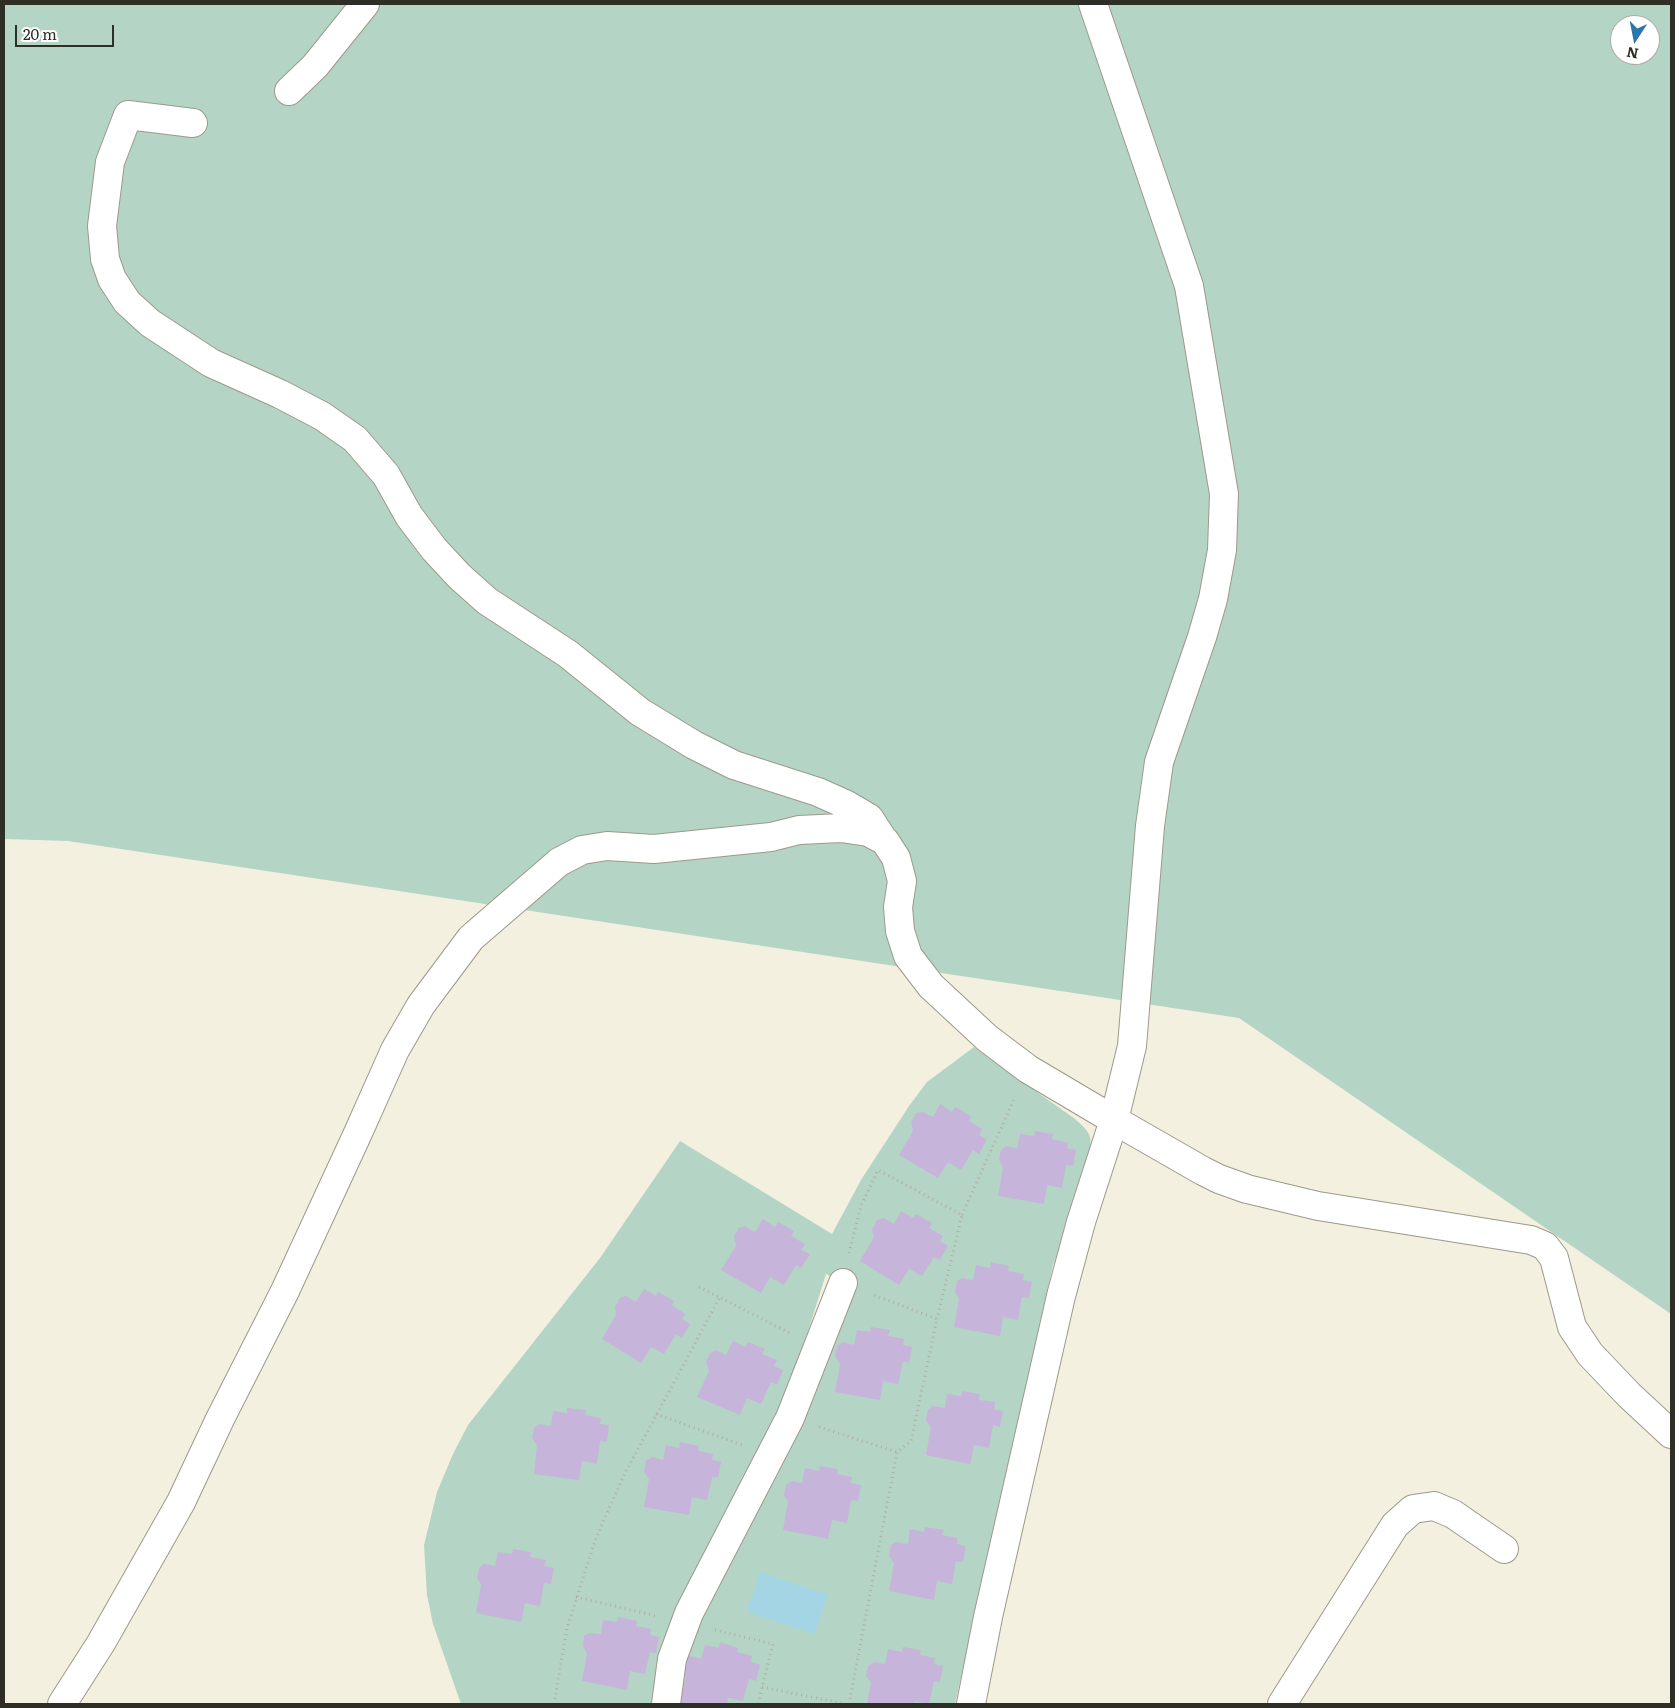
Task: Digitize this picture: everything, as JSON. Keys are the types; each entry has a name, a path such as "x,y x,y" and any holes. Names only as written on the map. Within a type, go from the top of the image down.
{"street":[{"path":"289,91 315,66 366,4"},
{"path":"971,1704 988,1617 1061,1296 1081,1222 1114,1120 1132,1046 1150,826 1159,762 1213,599 1222,550 1224,494 1189,286 1092,4"},
{"path":"193,123 170,122 128,115 110,162 102,226 105,259 112,278 127,302 150,323 203,358 322,416 355,439 386,476 409,516 434,549 459,576 488,601 568,654 640,712 694,745 734,764 818,792 847,805 869,818 896,858 902,881 898,907 900,931 908,956 931,986 956,1010 987,1038 1028,1069 1203,1171 1247,1189 1318,1206 1531,1240 1545,1246 1554,1258 1572,1327 1590,1354 1628,1395 1671,1434"},
{"path":"62,1704 102,1643 181,1502 220,1419 285,1291 395,1050 421,1004 471,938 535,881 559,862 582,850 607,846 654,849 771,837 799,830 841,828 868,832 885,841"},
{"path":"666,1704 672,1659 685,1623 790,1418 842,1283"},
{"path":"1283,1704 1395,1525 1413,1509 1434,1506 1453,1514 1504,1549"}],"path":[{"path":"762,1687 848,1704 897,1452 910,1441 962,1215 1028,1069"},
{"path":"937,1319 842,1283 858,1215 878,1170 962,1215"},
{"path":"699,1287 817,1347"},
{"path":"554,1704 567,1628 600,1529 623,1477 720,1297"},
{"path":"656,1414 771,1456"},
{"path":"790,1418 897,1452"},
{"path":"576,1597 773,1644 758,1704"}],"green space":[{"path":"4,4 1671,4 1671,1314 1239,1018 68,841 4,839"},
{"path":"974,1047 1075,1119 1090,1135 1091,1144 1089,1157 1063,1241 1053,1265 955,1704 676,1704 678,1666 843,1283 826,1274 796,1370 759,1452 666,1638 655,1683 653,1704 461,1704 433,1624 427,1595 424,1545 437,1492 468,1425 600,1258 680,1141 832,1234 861,1180 909,1106 927,1082"}],"water":[{"path":"760,1572 828,1595 814,1634 747,1612"}],"building":[{"path":"940,1104 952,1112 955,1107 971,1116 969,1121 982,1129 979,1135 987,1139 979,1154 973,1150 961,1170 948,1162 938,1178 899,1155 913,1131 911,1122 916,1113 923,1112 933,1117"},
{"path":"1035,1131 1053,1134 1052,1139 1068,1143 1067,1148 1076,1150 1073,1166 1066,1165 1062,1188 1047,1185 1044,1204 998,1196 1003,1168 999,1160 1001,1150 1006,1146 1017,1148 1020,1134 1034,1136"},
{"path":"901,1211 913,1218 916,1214 932,1223 929,1228 943,1236 940,1241 948,1246 940,1260 934,1257 922,1276 909,1269 899,1285 860,1261 874,1237 872,1229 877,1220 884,1218 894,1224"},
{"path":"763,1219 775,1227 778,1222 794,1231 791,1236 805,1244 801,1250 810,1254 801,1268 796,1265 784,1285 770,1277 761,1293 721,1270 736,1246 734,1236 739,1228 745,1226 755,1232"},
{"path":"991,1262 1009,1266 1008,1271 1024,1274 1023,1280 1032,1282 1029,1298 1022,1297 1018,1320 1003,1317 1000,1336 954,1327 959,1299 955,1292 957,1281 962,1278 973,1280 976,1265 990,1268"},
{"path":"644,1289 656,1296 658,1292 674,1301 672,1305 685,1314 682,1319 690,1324 682,1338 676,1334 664,1354 651,1347 641,1363 602,1339 616,1315 615,1307 620,1298 626,1296 636,1302"},
{"path":"871,1327 890,1330 888,1336 904,1339 903,1345 912,1347 909,1363 903,1361 898,1384 883,1381 880,1400 835,1392 840,1364 835,1356 837,1346 843,1342 854,1345 857,1330 870,1332"},
{"path":"733,1341 745,1347 748,1342 765,1349 762,1354 777,1360 774,1366 783,1370 777,1385 771,1382 761,1404 747,1398 740,1415 697,1397 709,1371 706,1362 710,1353 716,1350 726,1355"},
{"path":"962,1391 980,1394 979,1400 995,1402 994,1409 1003,1411 1000,1427 993,1425 989,1448 974,1445 970,1464 926,1455 931,1428 926,1420 928,1410 933,1406 945,1408 947,1394 961,1396"},
{"path":"567,1408 586,1410 585,1415 601,1418 600,1424 609,1425 607,1442 600,1441 597,1464 582,1461 579,1480 534,1474 537,1445 532,1438 534,1428 539,1424 551,1426 553,1411 567,1413"},
{"path":"680,1442 699,1446 698,1451 713,1454 712,1460 721,1462 718,1478 712,1477 707,1500 692,1497 689,1515 644,1507 649,1479 644,1472 646,1461 652,1457 663,1460 666,1445 679,1448"},
{"path":"820,1466 838,1469 837,1474 852,1477 851,1483 861,1485 858,1501 851,1500 847,1523 832,1520 828,1539 783,1530 788,1502 784,1495 786,1485 791,1481 802,1483 805,1468 819,1471"},
{"path":"925,1527 944,1530 942,1535 958,1538 957,1544 966,1546 963,1562 956,1561 952,1584 937,1581 934,1600 889,1591 894,1563 889,1556 891,1545 896,1542 908,1544 910,1529 924,1532"},
{"path":"513,1549 531,1552 530,1557 546,1560 544,1566 554,1568 551,1584 544,1583 540,1606 525,1603 521,1622 476,1613 481,1585 477,1578 479,1568 484,1564 495,1566 498,1552 512,1554"},
{"path":"618,1617 637,1621 636,1626 651,1629 650,1635 659,1637 656,1653 650,1652 645,1674 630,1671 627,1690 582,1681 587,1654 583,1646 584,1636 589,1633 601,1634 603,1620 617,1622"},
{"path":"720,1642 738,1648 737,1652 752,1656 751,1662 760,1665 756,1681 749,1679 743,1701 728,1698 727,1704 679,1704 686,1677 682,1669 685,1659 690,1656 701,1659 705,1645 719,1648"},
{"path":"903,1647 921,1650 920,1655 935,1658 934,1664 943,1666 940,1682 934,1681 929,1704 914,1701 914,1704 867,1704 871,1683 866,1676 868,1666 874,1662 885,1664 888,1649 902,1652"}]}
